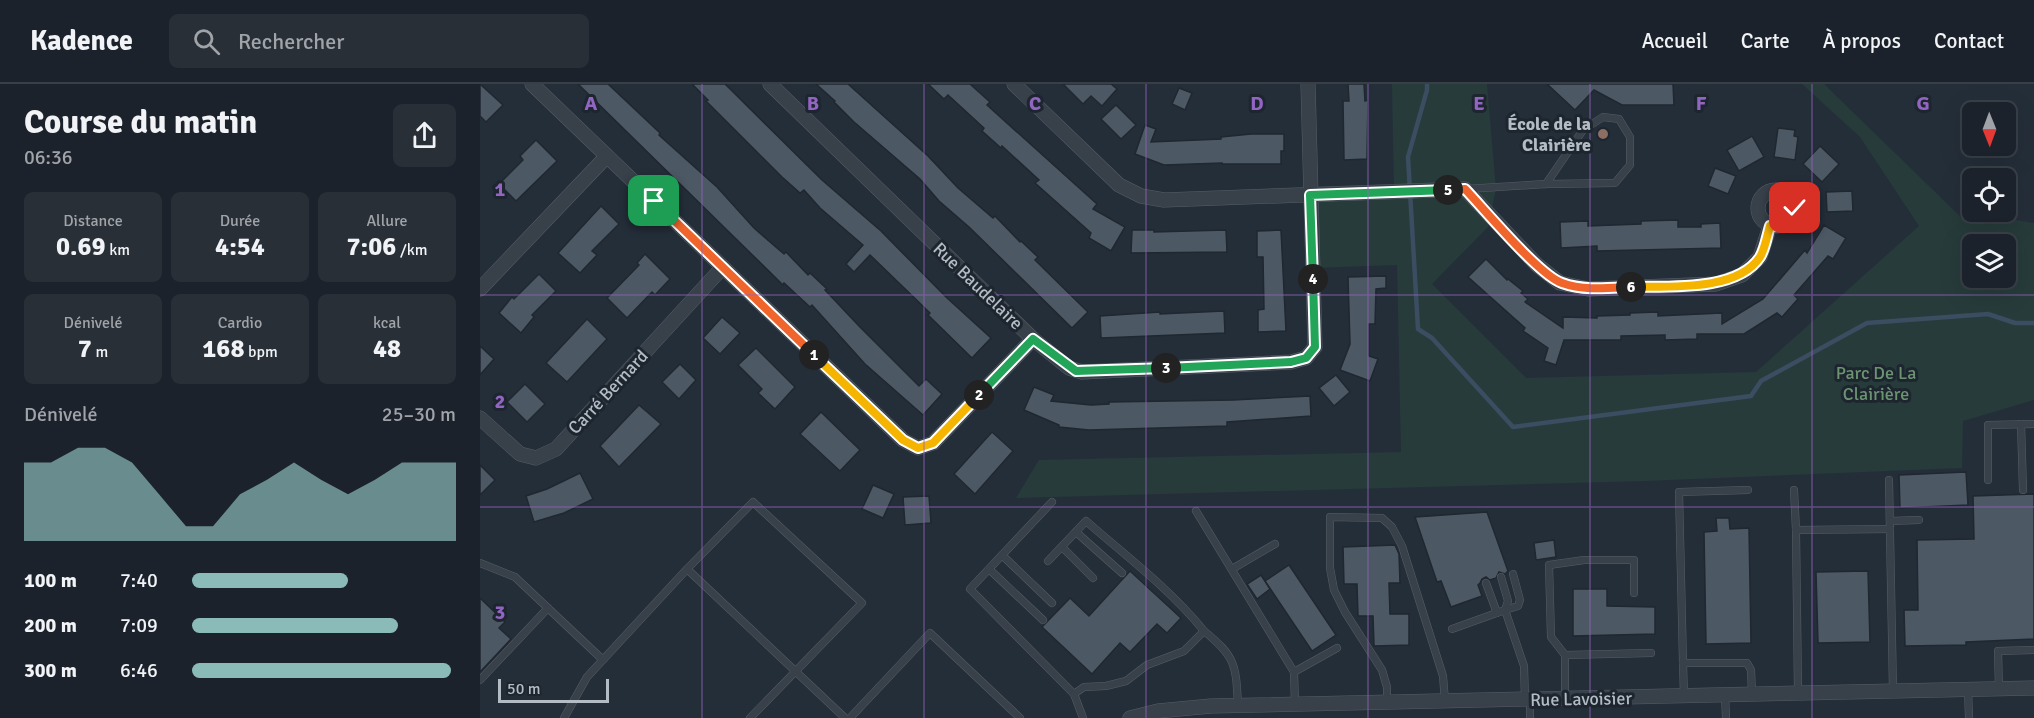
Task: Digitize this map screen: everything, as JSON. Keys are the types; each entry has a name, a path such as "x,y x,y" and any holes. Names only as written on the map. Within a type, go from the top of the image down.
{"street":[{"path":"532,84 903,440 918,448 933,443 1033,339"},
{"name":"Rue Baudelaire","path":"770,84 1033,339 1069,368 1082,372 1291,362 1306,358 1315,347 1310,195"},
{"path":"1014,84 1119,185 1141,196 1164,200 1465,189 1537,265 1560,283 1588,289 1716,284 1742,275 1760,257 1770,226"},
{"path":"1308,84 1310,195"},
{"path":"480,289 607,156"},
{"name":"Carré Bernard","path":"480,418 520,454 536,458 556,449 722,268"},
{"name":"Rue Lavoisier","path":"1130,718 1173,709 1295,704 2034,688"}],"lane":[{"path":"1465,189 1496,189 1546,183 1615,183 1630,165 1630,137 1619,119 1604,117 1583,130 1546,183"},
{"path":"2021,424 2023,490"},
{"path":"1988,480 1988,425 2034,424"},
{"path":"1889,480 1893,691"},
{"path":"1684,696 1679,492 1748,490"},
{"path":"1794,490 1797,693"},
{"path":"564,718 587,677 753,502 862,603 750,718"},
{"path":"1052,502 970,589 1074,694 1083,718"},
{"path":"1196,511 1294,672 1295,704"},
{"path":"1387,702 1387,687 1382,670 1345,612 1334,590 1330,568 1330,518 1382,518 1392,528 1402,546 1443,676 1445,701"},
{"path":"1890,520 1918,520"},
{"path":"1048,561 1086,521 1165,590 1204,631 1222,646 1232,661 1238,706"},
{"path":"1796,530 1890,529"},
{"path":"1076,532 1122,573"},
{"path":"1232,569 1275,544"},
{"path":"1062,547 1093,578"},
{"path":"1002,555 1052,603"},
{"path":"1565,699 1565,655 1551,637 1549,566 1584,560 1634,560 1634,593"},
{"path":"480,563 515,577 603,660"},
{"path":"687,569 845,718"},
{"path":"989,569 1043,620"},
{"path":"1452,629 1518,606 1520,600 1513,574"},
{"path":"1501,578 1508,601 1501,612"},
{"path":"1486,583 1524,666 1530,718"},
{"path":"480,680 548,608"},
{"path":"1074,694 1084,687 1106,686 1126,681 1147,665 1184,651 1204,631"},
{"path":"850,718 930,633 1020,718"},
{"path":"1294,672 1337,648"},
{"path":"2000,688 1998,651 2034,650"},
{"path":"1565,655 1651,653"},
{"path":"1683,663 1747,663 1751,670 1752,694"},
{"path":"1968,689 1969,718"},
{"path":"1725,695 1726,718"}],"green space":[{"name":"Parc De La Clairière","path":"1392,84 1487,84 1496,189 1488,227 1432,284 1526,378 1756,372 1919,226 1860,137 1802,84 1824,84 1962,218 1962,222 1968,224 2016,222 2016,220 2034,223 2034,400 1963,421 1962,468 1645,481 1016,498 1039,460 1401,452 1397,265 1313,268 1310,195 1394,192"}],"building":[{"path":"480,84 503,105 486,122 480,116"},
{"path":"578,84 608,84 660,133 659,135 717,187 754,228 784,254 786,252 808,275 810,273 827,289 825,290 859,326 919,386 926,379 942,394 923,415 865,364 812,305 810,307 784,283 783,285"},
{"path":"692,84 725,84 822,180 881,231 946,297 991,338 972,358 928,315 930,313 870,255 854,272 846,264 863,245 820,208 804,190 800,193 782,177"},
{"path":"816,84 848,84 928,156 958,188 993,218 995,216 1038,257 1035,260 1088,312 1072,328 969,227 939,201 920,179 854,122"},
{"path":"928,84 970,84 990,102 987,105 1097,204 1093,209 1125,227 1111,251 1089,238 1091,233 1035,183 1039,180 982,131 984,128 948,95 944,99"},
{"path":"1063,84 1111,84 1117,89 1102,106 1091,96 1083,104"},
{"path":"1348,84 1364,84 1365,101 1368,100 1367,159 1344,160 1343,101 1349,101"},
{"path":"1547,84 1673,84 1674,105 1622,105 1594,90 1575,110"},
{"path":"1179,88 1192,93 1185,110 1172,104"},
{"path":"1116,105 1136,125 1121,139 1101,119"},
{"path":"1145,125 1156,129 1151,142 1221,139 1221,137 1251,134 1284,134 1281,164 1164,165 1135,154"},
{"path":"1778,128 1795,130 1794,136 1798,137 1795,160 1774,157"},
{"path":"1752,136 1764,157 1739,171 1727,150"},
{"path":"536,140 557,161 516,201 499,184 523,160 520,156"},
{"path":"1820,146 1839,164 1822,182 1803,164"},
{"path":"1715,168 1736,176 1728,194 1708,186"},
{"path":"1852,191 1853,211 1827,212 1826,192"},
{"path":"601,206 619,224 592,251 597,255 580,273 558,253"},
{"path":"1678,220 1678,227 1701,227 1701,224 1720,223 1721,248 1597,251 1597,246 1561,248 1560,222 1588,221 1588,226"},
{"path":"1824,225 1846,238 1833,259 1828,256 1794,295 1798,299 1782,317 1777,313 1744,334 1697,334 1697,339 1665,340 1665,335 1621,336 1621,340 1564,340 1556,365 1544,361 1548,348 1523,331 1525,328 1468,277 1486,259 1507,280 1523,291 1521,293 1528,299 1525,302 1563,328 1563,317 1597,318 1597,316 1658,312 1658,316 1722,313 1722,324 1763,299 1805,250 1807,253"},
{"path":"1132,230 1154,230 1154,232 1226,230 1227,252 1131,253"},
{"path":"1281,230 1286,331 1258,332 1258,310 1264,309 1263,257 1257,257 1257,231"},
{"path":"645,254 670,279 655,295 652,292 627,318 607,298 639,265 637,263"},
{"path":"539,274 556,291 532,315 534,317 521,333 499,313 512,297 514,299"},
{"path":"1386,276 1386,288 1376,289 1375,324 1369,324 1369,356 1378,359 1370,381 1340,370 1350,344 1348,277"},
{"path":"1224,311 1225,333 1101,338 1100,316"},
{"path":"722,317 740,333 720,354 703,338"},
{"path":"587,319 607,339 567,382 546,363"},
{"path":"480,346 494,359 480,375"},
{"path":"756,348 795,387 775,409 758,393 762,389 738,365"},
{"path":"680,364 696,380 679,399 662,382"},
{"path":"1336,375 1350,392 1334,406 1319,388"},
{"path":"525,384 545,404 527,422 507,402"},
{"path":"1034,387 1054,395 1051,401 1091,405 1109,404 1109,402 1310,396 1311,416 1227,422 1227,426 1089,430 1059,427 1024,410"},
{"path":"639,405 661,424 619,467 600,446"},
{"path":"821,412 860,450 840,471 800,434"},
{"path":"992,432 1013,451 975,494 954,474"},
{"path":"480,465 495,480 480,495"},
{"path":"1966,472 1968,505 1900,508 1899,475"},
{"path":"580,473 593,499 564,513 534,522 526,496"},
{"path":"873,485 894,494 883,518 862,509"},
{"path":"2034,494 2034,639 1966,642 1966,645 1905,646 1904,610 1918,610 1917,540 1974,539 1973,496"},
{"path":"929,496 931,523 905,525 903,497"},
{"path":"1487,512 1508,571 1505,574 1499,572 1496,578 1490,580 1486,577 1482,579 1478,585 1482,596 1451,607 1441,581 1437,582 1415,517"},
{"path":"1716,518 1729,518 1730,529 1749,528 1751,643 1706,644 1704,532 1717,531"},
{"path":"1554,540 1556,557 1536,560 1534,543"},
{"path":"1395,545 1399,554 1400,583 1389,583 1390,614 1409,614 1409,645 1374,646 1373,616 1358,616 1357,584 1344,584 1343,547"},
{"path":"1289,565 1336,635 1312,651 1265,581"},
{"path":"1130,571 1181,618 1167,633 1157,624 1130,652 1120,643 1092,674 1042,627 1070,598 1089,616"},
{"path":"1868,571 1870,642 1818,643 1816,572"},
{"path":"1261,575 1270,589 1257,599 1247,584"},
{"path":"1573,589 1607,589 1607,606 1655,607 1655,634 1573,636"},
{"path":"480,598 505,622 499,628 511,639 480,672"}],"waterway":[{"path":"1427,84 1408,157 1418,329 1432,338 1513,427 1751,396 1761,381 1867,323 1988,314 2015,323 2034,323"}],"place":[{"name":"École de la Clairière","path":"1603,134"}],"route":[{"path":"654,201 903,440 918,448 933,443 1033,339 1069,368 1082,372 1291,362 1306,358 1315,347 1310,195 1465,189 1537,265 1560,283 1588,289 1716,284 1742,275 1760,257 1770,226 1783,226 1791,220 1795,208"}]}
